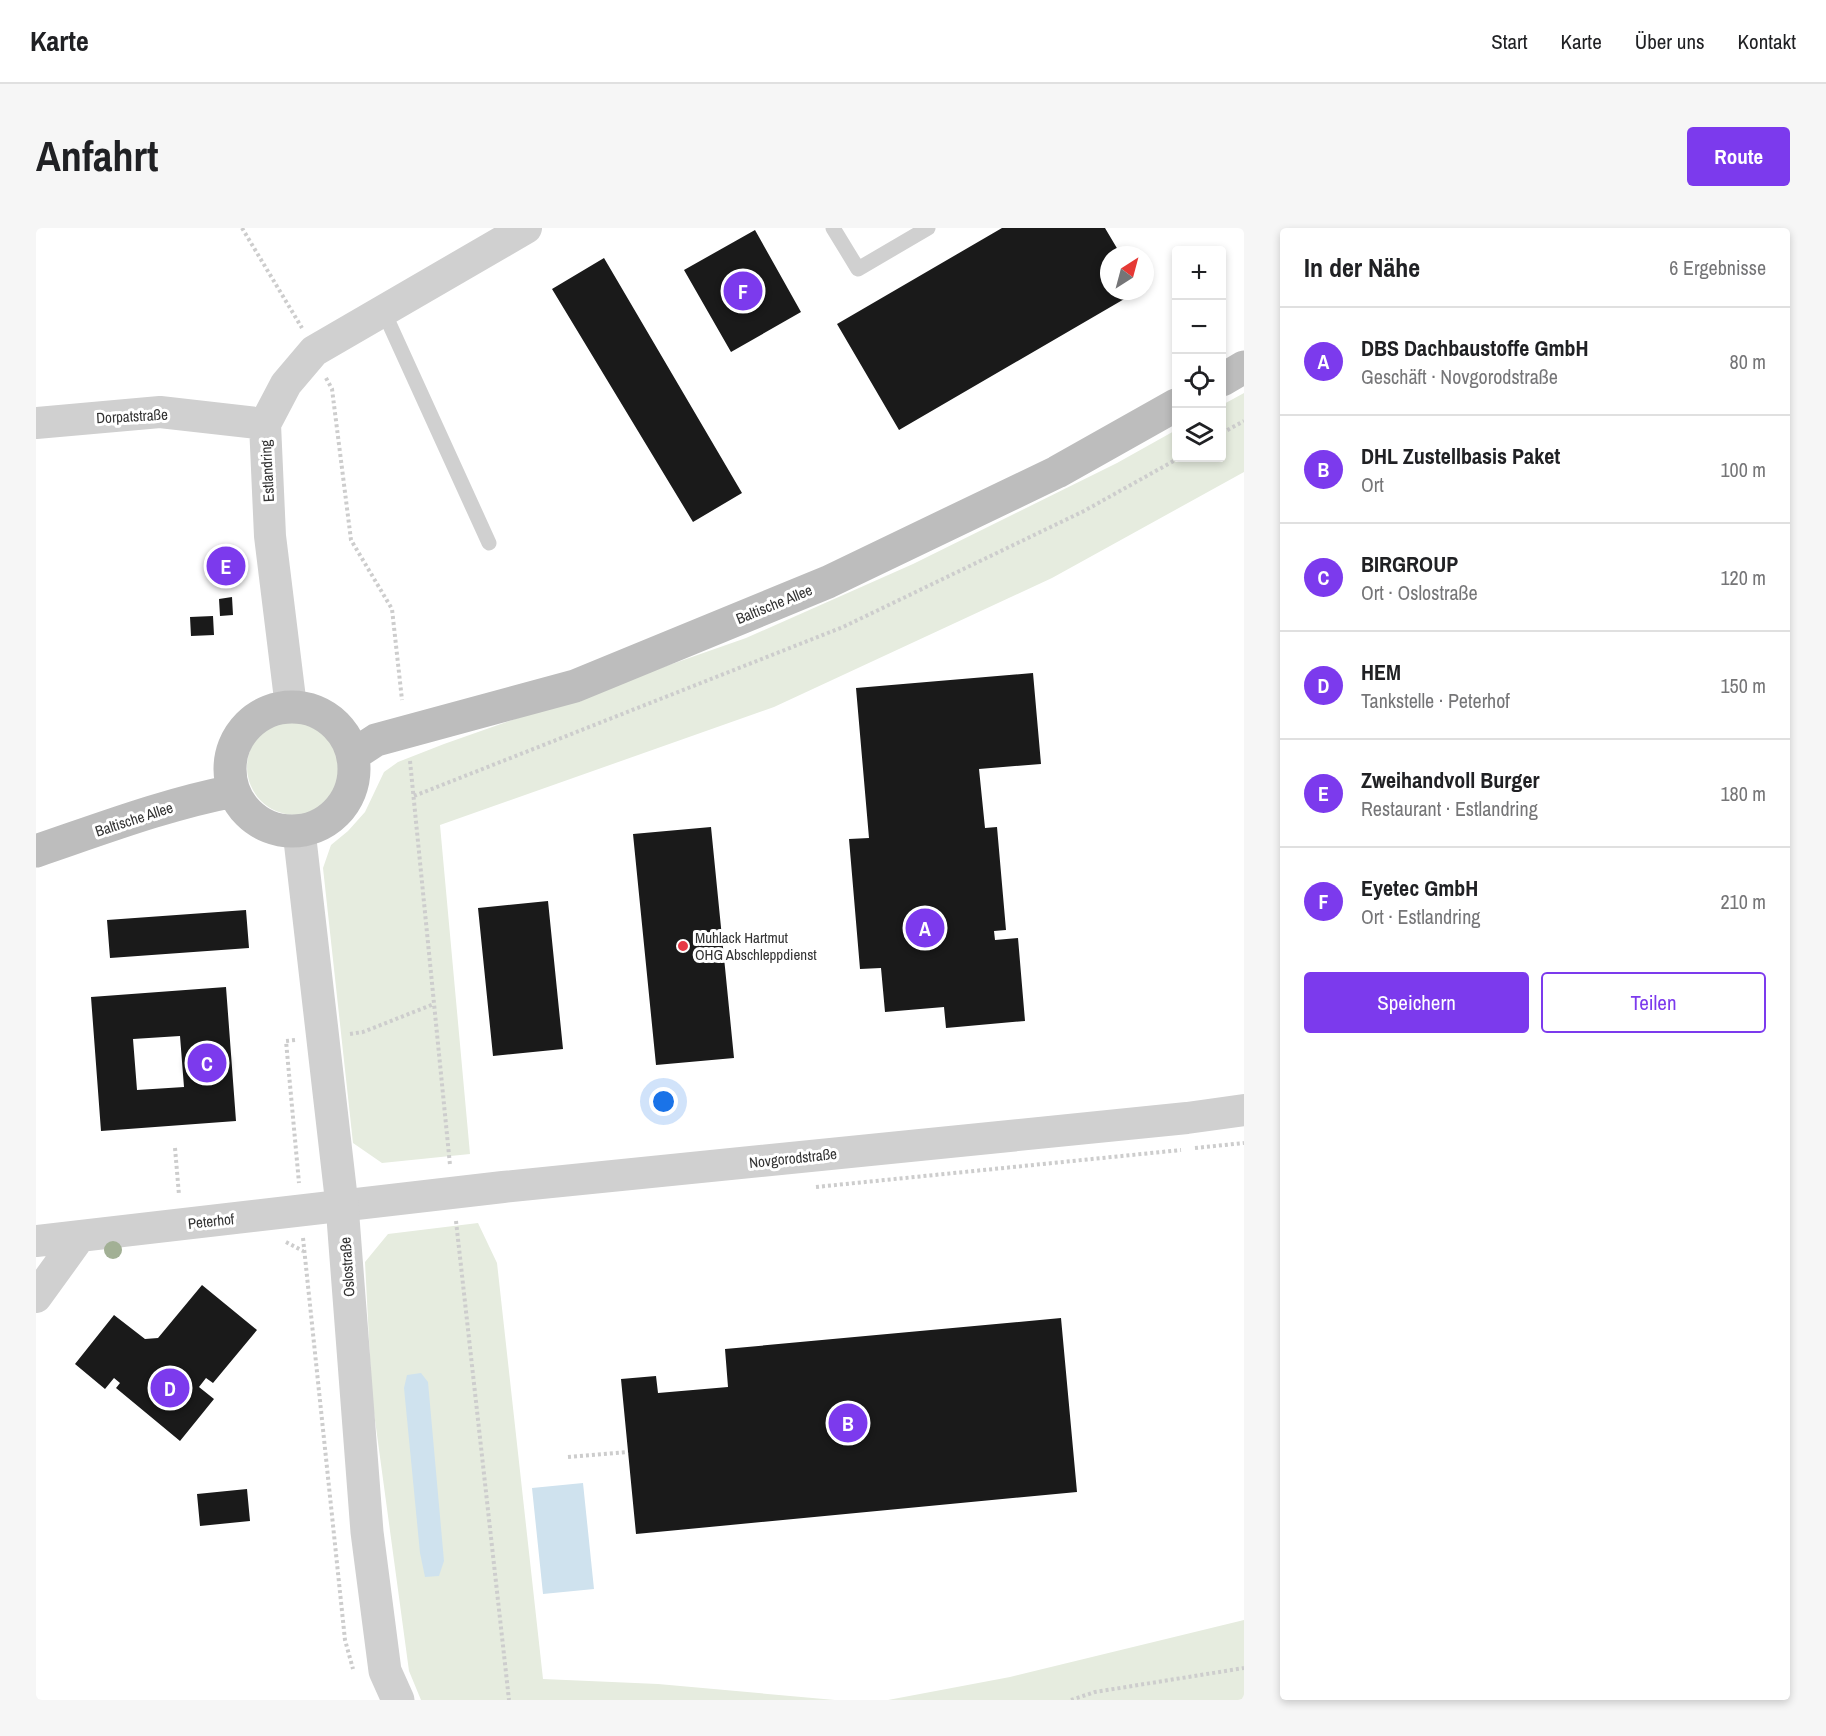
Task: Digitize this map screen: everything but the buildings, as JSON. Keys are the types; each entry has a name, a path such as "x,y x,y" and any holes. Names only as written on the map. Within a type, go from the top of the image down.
{"main road":[{"path":"1226,377 1244,367"},
{"name":"Baltische Allee","path":"353,755 376,740 575,686 828,582 1057,472 1172,407"},
{"path":"291,707 316,712 333,723 345,738 353,755 354,778 347,799 324,823 299,831 273,829 256,820 243,807 230,778 230,765 237,740 245,729 260,716 278,709 291,707"},
{"name":"Baltische Allee","path":"36,851 148,813 234,791"}],"street":[{"name":"Estlandring","path":"291,707 270,536 264,424 286,384 314,351 514,231"},
{"name":"Dorpatstraße","path":"36,423 160,412 264,424"},
{"name":"Oslostraße","path":"299,831 342,1205 367,1532 385,1671 398,1700"},
{"name":"Novgorodstraße","path":"342,1205 1187,1118 1244,1110"},
{"name":"Peterhof","path":"36,1241 342,1205"},
{"path":"36,1297 80,1236"}],"lane":[{"path":"833,228 858,269 928,228"},
{"path":"382,310 489,543"}],"path":[{"path":"242,228 314,351 332,389 351,540 392,609 402,700"},
{"path":"1226,430 1244,421"},
{"path":"414,796 843,627 1084,511 1172,462"},
{"path":"410,758 453,1193 509,1700"},
{"path":"175,1148 181,1225"},
{"path":"284,1240 304,1251"},
{"path":"567,1457 628,1452"},
{"path":"1071,1700 1095,1692 1244,1668"}],"shaded area":[{"path":"1244,393 1244,472 1052,578 774,707 440,825 470,1154 382,1163 353,1143 323,868 331,845 365,812 384,772 398,762 444,744 746,638 913,564 1117,463 1172,432 1172,462 1226,462 1226,403"},
{"path":"295,719 313,723 329,733 339,749 343,767 339,785 329,801 313,811 295,815 277,811 261,801 251,785 247,767 251,749 261,733 277,723"},
{"path":"478,1223 497,1263 543,1679 658,1684 835,1700 421,1700 409,1671 372,1398 365,1262 388,1234"},
{"path":"1244,1620 1244,1700 888,1700 1010,1677"}],"water":[{"path":"421,1373 428,1382 444,1561 439,1576 425,1577 420,1553 404,1388 407,1375"},
{"path":"583,1483 594,1589 543,1594 532,1488"}],"place":[{"name":"Eyetec GmbH","path":"743,291"},
{"name":"Zweihandvoll Burger","path":"226,566"},
{"name":"DBS Dachbaustoffe GmbH","path":"925,928"},
{"name":"Muhlack Hartmut OHG Abschleppdienst","path":"683,946"},
{"name":"BIRGROUP","path":"207,1063"},
{"name":"HEM","path":"170,1388"},
{"name":"DHL Zustellbasis Paket","path":"848,1423"}]}
